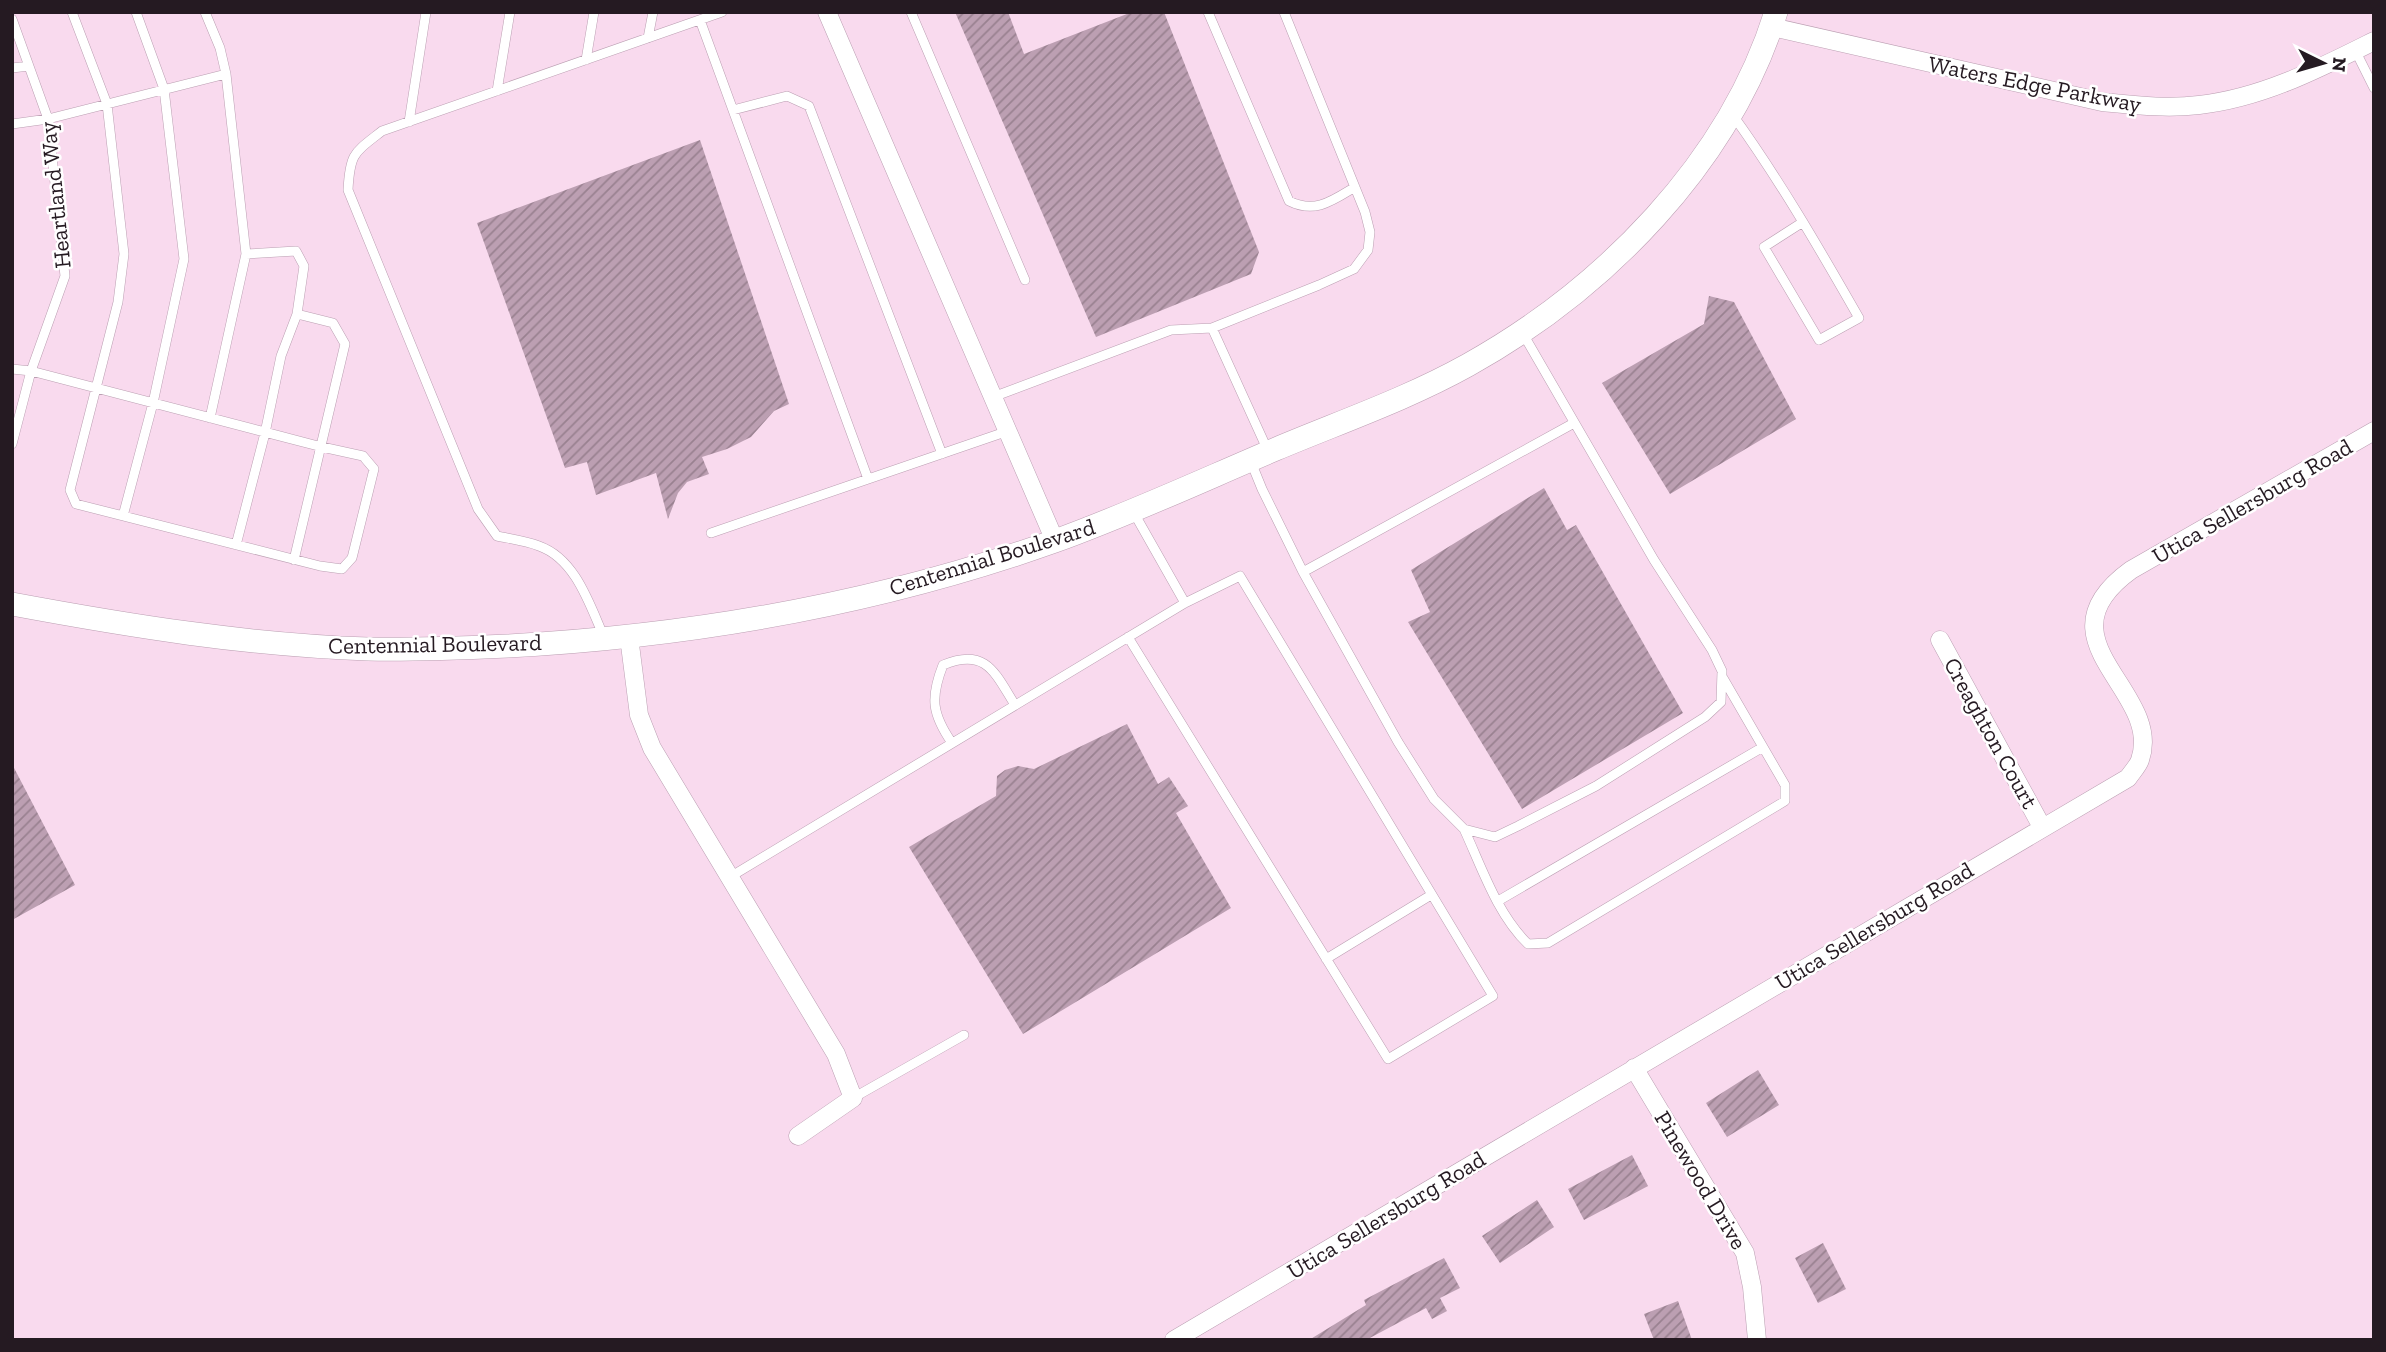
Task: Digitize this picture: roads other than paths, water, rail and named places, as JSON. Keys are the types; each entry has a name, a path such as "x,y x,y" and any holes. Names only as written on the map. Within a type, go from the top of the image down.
{"street":[{"path":"827,12 1055,541"},
{"name":"Waters Edge Parkway","path":"1774,20 2102,102 2152,107 2199,105 2251,94 2304,76 2374,41"},
{"name":"Centennial Boulevard","path":"12,604 172,631 264,642 344,647 466,648 629,637 796,611 963,570 1055,541 1421,388 1468,365 1522,332 1581,290 1621,253 1692,173 1731,113 1751,75 1774,20"},
{"name":"Utica Sellersburg Road","path":"1174,1340 2129,778 2140,761 2143,742 2139,720 2099,647 2093,628 2098,605 2110,584 2374,431"},
{"path":"629,637 639,715 652,748 836,1054 853,1098 797,1136"},
{"name":"Creaghton Court","path":"1940,640 2042,827"},
{"name":"Pinewood Drive","path":"1634,1068 1745,1253 1752,1287 1757,1340"}],"lane":[{"path":"12,369 31,371 97,388 265,433 363,456 374,469 352,558 342,569 320,566 76,504 70,489 97,388 118,302 124,254 107,104 72,12"},
{"path":"123,516 153,403 184,259 164,89 136,12"},
{"path":"205,12 220,48 226,74 246,254 210,418"},
{"path":"409,122 426,12"},
{"path":"497,91 510,12"},
{"path":"586,60 594,12"},
{"path":"648,38 653,12"},
{"path":"605,639 585,594 568,566 542,547 497,536 478,509 348,190 349,163 361,147 382,131 722,12"},
{"path":"912,12 1025,280"},
{"path":"1208,12 1289,201 1302,207 1325,204 1356,187"},
{"path":"993,397 1171,330 1212,328 1354,269 1368,250 1370,232 1356,187 1284,12"},
{"name":"Heartland Way","path":"12,19 48,119 65,276 31,371 12,444"},
{"path":"700,20 868,479"},
{"path":"2354,50 2374,88"},
{"path":"12,68 29,66"},
{"path":"12,124 48,119 226,74"},
{"path":"733,110 787,96 810,106 942,454"},
{"path":"1731,113 1767,163 1803,222 1859,318 1819,340 1764,247 1803,222"},
{"path":"236,545 265,433 281,356 298,314 304,266 296,251 246,254"},
{"path":"293,559 345,344 333,323 298,314"},
{"path":"1212,328 1260,456 1262,489 1303,572 1405,753 1434,799 1464,830 1498,901 1518,934 1528,944 1548,943 1785,801 1785,785 1722,677"},
{"path":"1464,830 1495,837 1596,786 1705,717 1721,702 1722,671 1712,650 1654,559 1522,332"},
{"path":"1303,572 1574,423"},
{"path":"711,533 1007,431"},
{"path":"1133,510 1185,603"},
{"path":"730,877 1015,705 1128,637 1185,603 1240,576 1493,996 1388,1059 1128,637"},
{"path":"952,743 941,727 933,705 937,680 943,665 960,657 983,662 995,672 1015,705"},
{"path":"1498,901 1763,747"},
{"path":"1326,959 1431,895"},
{"path":"853,1098 964,1035"}]}
